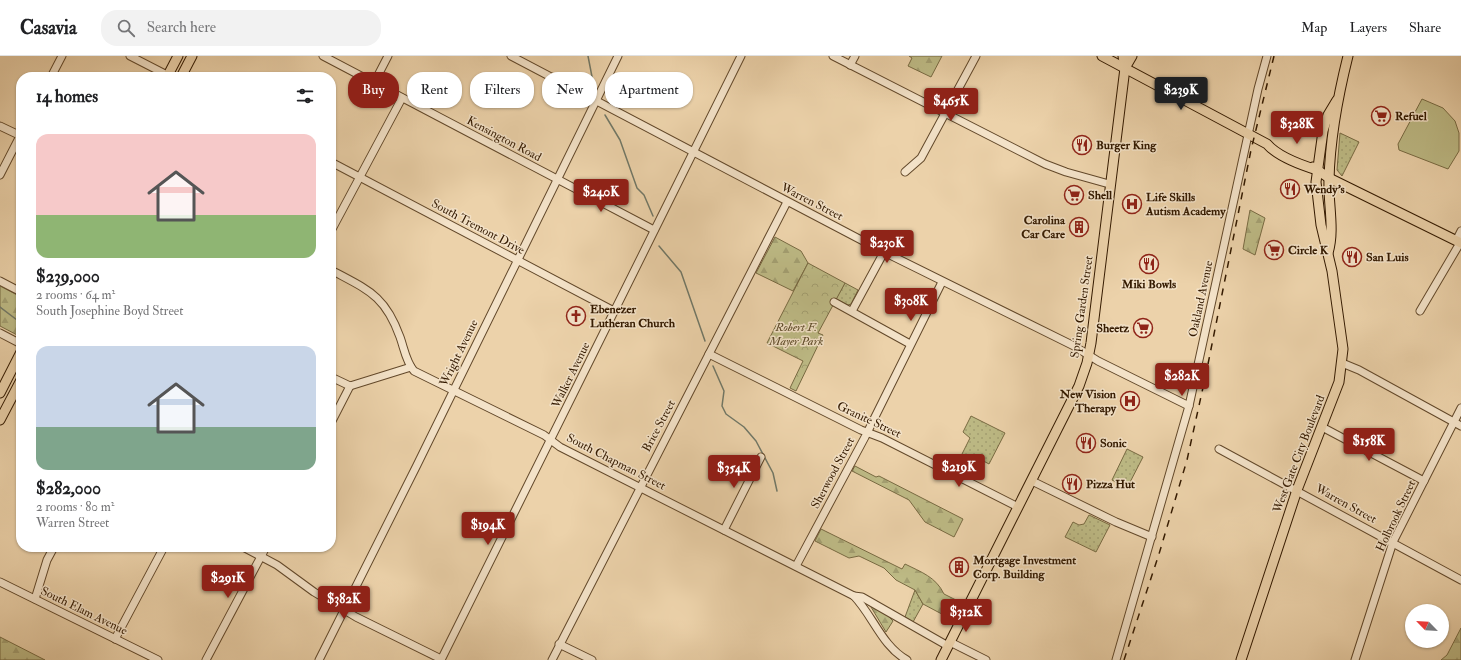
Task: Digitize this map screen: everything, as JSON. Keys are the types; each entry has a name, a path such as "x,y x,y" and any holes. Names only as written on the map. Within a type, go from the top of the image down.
{"main road":[{"path":"170,72 178,56"},
{"path":"184,72 192,56"},
{"path":"1102,56 1267,144 1273,144 1304,161 1329,178 1459,242"},
{"name":"Spring Garden Street","path":"941,660 1079,386 1089,355 1109,184 1125,68 1123,56"},
{"name":"Spring Garden Street","path":"1125,68 1132,56"},
{"name":"West Gate City Boulevard","path":"1328,253 1332,241 1329,178 1337,100 1348,56"},
{"name":"West Gate City Boulevard","path":"1241,660 1297,490 1339,382 1343,349 1328,253 1323,240 1316,182 1323,131 1328,115 1337,100"},
{"path":"0,393 16,362"},
{"path":"0,420 16,390"}],"street":[{"path":"54,72 62,56"},
{"path":"130,56 160,72"},
{"name":"Kensington Road","path":"323,56 353,72"},
{"path":"380,72 388,56"},
{"name":"Warren Street","path":"512,56 543,72"},
{"name":"Wright Avenue","path":"597,98 618,56"},
{"name":"Walker Avenue","path":"441,660 741,56"},
{"path":"833,56 1046,164 1066,172 1109,184"},
{"path":"850,65 855,56"},
{"path":"905,172 921,158 976,56"},
{"name":"Oakland Avenue","path":"1116,660 1189,406 1248,134 1267,56"},
{"name":"Kensington Road","path":"399,96 654,230"},
{"path":"336,222 402,98"},
{"name":"Warren Street","path":"597,101 787,202 942,282 1074,346 1189,406"},
{"name":"Wright Avenue","path":"319,660 592,108"},
{"path":"0,126 16,133"},
{"path":"0,174 16,144"},
{"name":"South Tremont Drive","path":"336,165 614,311"},
{"name":"Brice Street","path":"552,660 787,202"},
{"path":"1420,310 1459,242 1461,231"},
{"path":"852,311 884,252"},
{"path":"336,273 372,292 388,309 411,367 350,386 336,379"},
{"path":"0,281 16,289"},
{"name":"Sherwood Street","path":"796,566 867,431 942,282"},
{"path":"834,302 910,344"},
{"path":"0,333 16,341"},
{"name":"Granite Street","path":"709,354 777,389 867,431 1018,508"},
{"path":"1342,363 1359,370 1461,426"},
{"name":"South Chapman Street","path":"411,367 414,371 551,439 560,447 640,486 854,596 869,613 887,643 898,654 907,660"},
{"path":"336,413 350,386"},
{"name":"Holbrook Street","path":"1355,660 1393,542 1461,408"},
{"path":"1322,426 1424,481"},
{"name":"Warren Street","path":"1219,449 1461,580"},
{"path":"724,530 761,457"},
{"path":"1032,480 1116,522 1152,536"},
{"path":"35,599 47,560 51,552"},
{"path":"115,639 161,552"},
{"path":"253,552 277,565 329,601 356,617 441,660"},
{"path":"206,660 263,552"},
{"name":"South Elam Avenue","path":"0,582 158,660"},
{"path":"854,596 862,597 898,618 949,644 986,660"},
{"path":"560,644 592,660"}],"green space":[{"path":"909,56 942,56 931,77 908,66 912,58"},
{"path":"1422,99 1443,108 1455,121 1459,133 1459,151 1448,169 1399,150 1398,144"},
{"path":"1340,133 1359,142 1342,176 1337,170"},
{"path":"1250,210 1265,218 1255,255 1243,249"},
{"path":"775,237 801,251 808,263 793,291 756,273"},
{"name":"Robert F. Mayer Park","path":"808,263 845,283 818,333 823,335 796,391 790,388 803,361 767,343"},
{"path":"845,283 858,290 851,304 848,305 836,299"},
{"path":"0,286 16,294 16,334 0,326"},
{"path":"971,416 1005,433 989,464 978,458 969,476 955,468 970,438 963,432"},
{"path":"1127,449 1143,457 1127,488 1112,480"},
{"path":"855,466 876,477 879,476 963,519 954,537 925,522 909,500 852,471"},
{"path":"1089,515 1110,525 1096,552 1065,537 1073,522 1079,525 1084,524"},
{"path":"821,529 902,569 905,564 928,576 937,583 944,594 962,603 953,620 923,604 915,590 896,580 884,568 859,556 849,558 815,541"},
{"path":"915,590 923,604 913,622 905,617"},
{"path":"872,606 886,614 893,621 886,632 871,607"},
{"path":"1461,628 1461,660 1441,660 1447,655"},
{"path":"0,637 45,660 0,660"}],"waterway":[{"path":"588,56 591,72"},
{"path":"605,115 620,140 637,188 644,195 653,216"},
{"path":"659,246 681,272 705,341"},
{"path":"0,307 16,319"},
{"path":"713,366 724,391 722,406 726,414 744,427 756,441 773,473 777,491"}],"railway":[{"path":"1124,660 1159,554 1187,460 1206,374 1251,150 1274,56"}],"place":[{"name":"Refuel","path":"1381,116"},
{"name":"Burger King","path":"1082,145"},
{"name":"Wendy's","path":"1290,189"},
{"name":"Shell","path":"1074,195"},
{"name":"Life Skills Autism Academy","path":"1132,204"},
{"name":"Carolina Car Care","path":"1079,227"},
{"name":"Circle K","path":"1274,250"},
{"name":"San Luis","path":"1352,257"},
{"name":"Miki Bowls","path":"1149,264"},
{"name":"Ebenezer Lutheran Church","path":"576,316"},
{"name":"Sheetz","path":"1143,328"},
{"name":"New Vision Therapy","path":"1130,401"},
{"name":"Sonic","path":"1086,443"},
{"name":"Pizza Hut","path":"1072,484"},
{"name":"Mortgage Investment Corp. Building","path":"959,567"}]}
